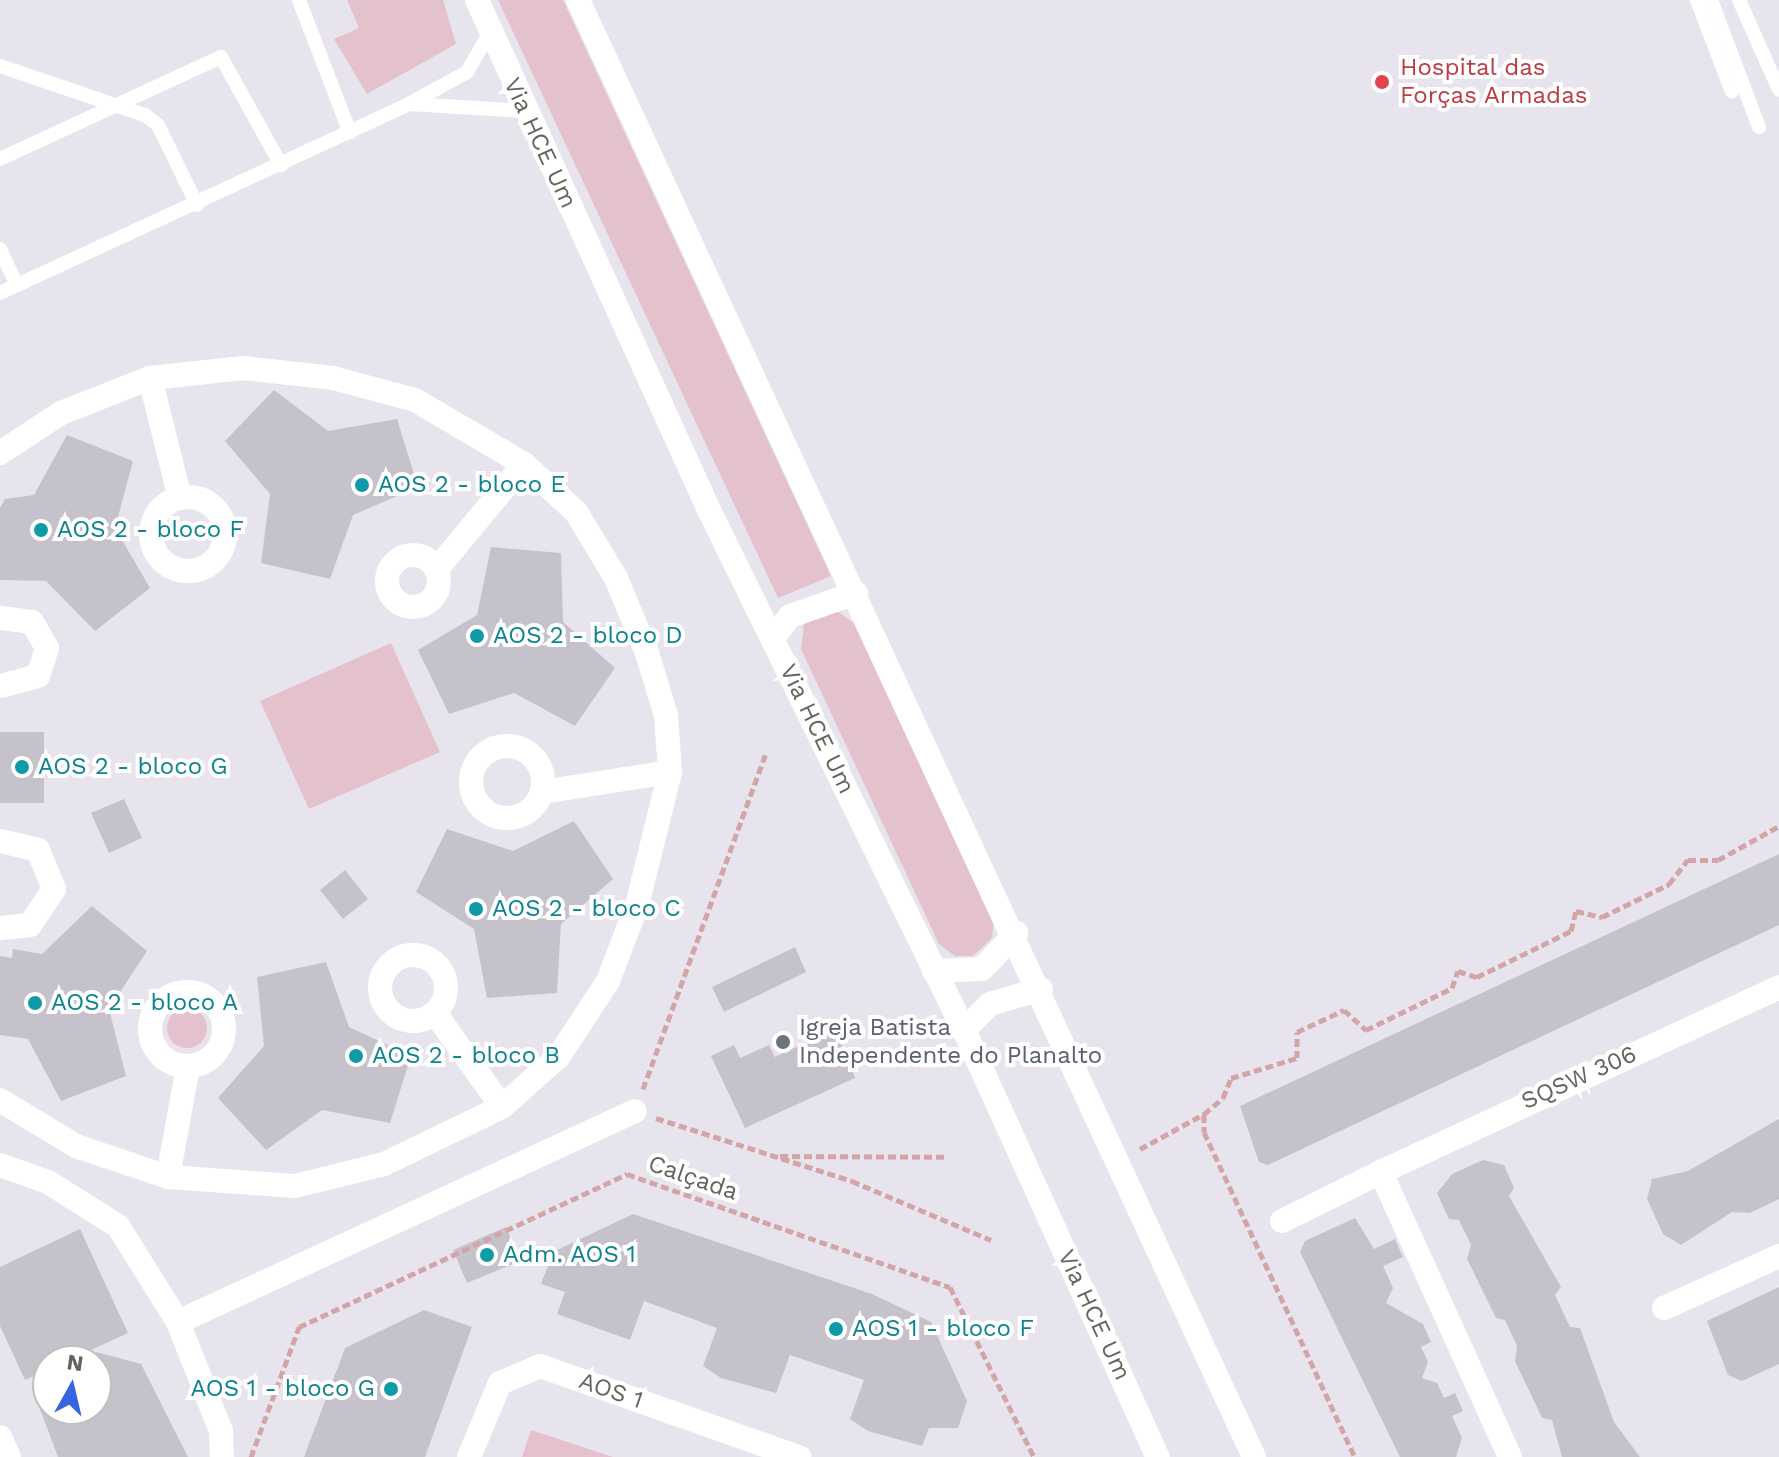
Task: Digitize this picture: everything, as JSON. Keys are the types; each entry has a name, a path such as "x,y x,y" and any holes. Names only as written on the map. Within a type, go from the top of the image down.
{"street":[{"name":"Via HCE Um","path":"477,0 773,638 964,1030 1158,1457"},
{"path":"578,0 1016,933 1254,1457"},
{"path":"0,453 61,413 150,378 243,368 333,378 415,400 524,464 576,512 616,578 666,715 670,772 637,905 608,981 559,1056 502,1107 384,1164 295,1186 168,1177 76,1146 0,1100"},
{"path":"150,378 180,498"},
{"path":"436,570 524,464"},
{"path":"773,638 790,616 856,593"},
{"path":"0,618 32,622 47,648 38,676 0,686"},
{"path":"542,792 670,772"},
{"path":"0,841 38,850 54,889 30,925 0,928"},
{"path":"934,971 982,969 1016,933"},
{"name":"SQSW 306","path":"1282,1221 1779,987"},
{"path":"964,1030 990,1004 1041,989"},
{"path":"435,1013 502,1107"},
{"path":"168,1177 188,1066"},
{"path":"178,1322 635,1111"},
{"path":"0,1165 48,1182 118,1226 178,1322 221,1431 222,1457"},
{"path":"1381,1172 1510,1457"},
{"path":"1664,1308 1779,1256"},
{"name":"AOS 1","path":"469,1457 500,1383 540,1366 799,1457"},
{"path":"0,1437 9,1457"}],"lane":[{"path":"299,0 350,133"},
{"path":"1697,0 1732,92"},
{"path":"1711,0 1759,127"},
{"path":"1739,0 1779,90"},
{"path":"0,293 197,205 409,104 467,72 490,32"},
{"path":"0,159 221,57 281,165"},
{"path":"0,66 116,104 158,125 197,205"},
{"path":"409,104 526,111"},
{"path":"0,249 17,285"}],"path":[{"path":"766,752 635,1111 775,1156 991,1240"},
{"path":"1140,1149 1204,1114 1223,1098 1231,1078 1297,1058 1297,1032 1344,1010 1366,1030 1452,988 1458,971 1477,977 1571,931 1576,911 1602,917 1669,884 1688,860 1718,860 1779,826"},
{"path":"1204,1114 1204,1132 1355,1457"},
{"path":"775,1156 945,1157"},
{"name":"Calçada","path":"251,1457 299,1327 627,1174 950,1287 1034,1457"}],"shaded area":[{"path":"347,0 443,0 456,44 367,94 334,39 359,28"},
{"path":"498,0 563,0 831,576 778,598"},
{"path":"836,610 855,624 994,920 992,938 973,956 955,956 939,944 801,649 804,624"},
{"path":"391,643 440,752 309,809 260,701"},
{"path":"187,1008 201,1014 207,1028 201,1042 187,1048 173,1042 167,1028 173,1014"},
{"path":"531,1430 613,1457 522,1457"}],"building":[{"name":"AOS 2 - bloco E","path":"274,390 328,431 397,419 418,487 353,515 330,579 261,563 270,494 225,441"},
{"name":"AOS 2 - bloco F","path":"67,435 133,461 115,528 150,588 95,631 46,581 0,580 0,508 5,499 34,495"},
{"name":"AOS 2 - bloco D","path":"491,547 561,553 563,622 615,668 575,726 514,693 449,714 418,650 477,615"},
{"name":"AOS 2 - bloco G","path":"0,732 44,732 44,803 0,803"},
{"path":"124,799 142,838 109,853 91,813"},
{"name":"AOS 2 - bloco C","path":"574,821 613,879 561,924 557,993 487,998 474,929 416,892 447,829 513,851"},
{"path":"1779,854 1779,925 1268,1165 1259,1162 1240,1106"},
{"path":"345,870 368,899 343,919 320,890"},
{"name":"AOS 2 - bloco A","path":"92,906 147,951 109,1009 126,1076 61,1101 28,1039 0,1035 0,956 12,958 13,949 42,954"},
{"name":"Igreja Batista Independente do Planalto","path":"795,947 806,972 724,1012 712,987"},
{"name":"AOS 2 - bloco B","path":"326,962 349,1027 411,1056 390,1123 322,1110 266,1150 218,1098 264,1046 257,977"},
{"name":"Igreja Batista Independente do Planalto","path":"835,1029 855,1078 745,1128 711,1056 734,1045 740,1058 769,1045 775,1057"},
{"path":"1779,1119 1779,1199 1750,1213 1732,1212 1681,1245 1663,1234 1647,1199 1652,1179 1688,1171"},
{"path":"1483,1160 1504,1165 1514,1188 1509,1196 1561,1287 1555,1295 1570,1327 1580,1328 1614,1422 1640,1457 1562,1457 1552,1420 1542,1418 1515,1361 1517,1346 1505,1320 1496,1318 1467,1259 1471,1245 1459,1220 1449,1219 1437,1193 1452,1174"},
{"name":"AOS 1 - bloco F","path":"633,1214 872,1294 931,1322 967,1401 958,1428 929,1428 922,1446 868,1431 850,1419 864,1380 790,1355 776,1393 721,1378 703,1366 717,1328 644,1301 630,1340 557,1314 565,1292 541,1284 553,1252"},
{"path":"1355,1218 1374,1249 1395,1239 1403,1257 1383,1266 1393,1288 1386,1303 1423,1324 1431,1342 1421,1347 1428,1362 1422,1378 1437,1383 1444,1398 1455,1393 1463,1411 1452,1416 1462,1438 1456,1457 1400,1457 1300,1252 1305,1241"},
{"name":"Adm. AOS 1","path":"506,1227 520,1261 467,1283 453,1250"},
{"path":"80,1229 128,1333 102,1345 32,1345 32,1377 25,1380 0,1326 0,1267"},
{"path":"1779,1287 1779,1364 1742,1381 1728,1375 1707,1321"},
{"name":"AOS 1 - bloco G","path":"424,1310 472,1327 425,1457 304,1457 345,1348"},
{"path":"112,1356 141,1364 188,1457 58,1457 46,1425 112,1425"}],"place":[{"name":"Hospital das Forças Armadas","path":"1382,82"},
{"name":"AOS 2 - bloco E","path":"362,485"},
{"name":"AOS 2 - bloco F","path":"41,530"},
{"name":"AOS 2 - bloco D","path":"477,636"},
{"name":"AOS 2 - bloco G","path":"22,767"},
{"name":"AOS 2 - bloco C","path":"476,909"},
{"name":"AOS 2 - bloco A","path":"35,1003"},
{"name":"Igreja Batista Independente do Planalto","path":"783,1042"},
{"name":"AOS 2 - bloco B","path":"356,1056"},
{"name":"Adm. AOS 1","path":"487,1255"},
{"name":"AOS 1 - bloco F","path":"836,1329"},
{"name":"AOS 1 - bloco G","path":"391,1389"}]}
